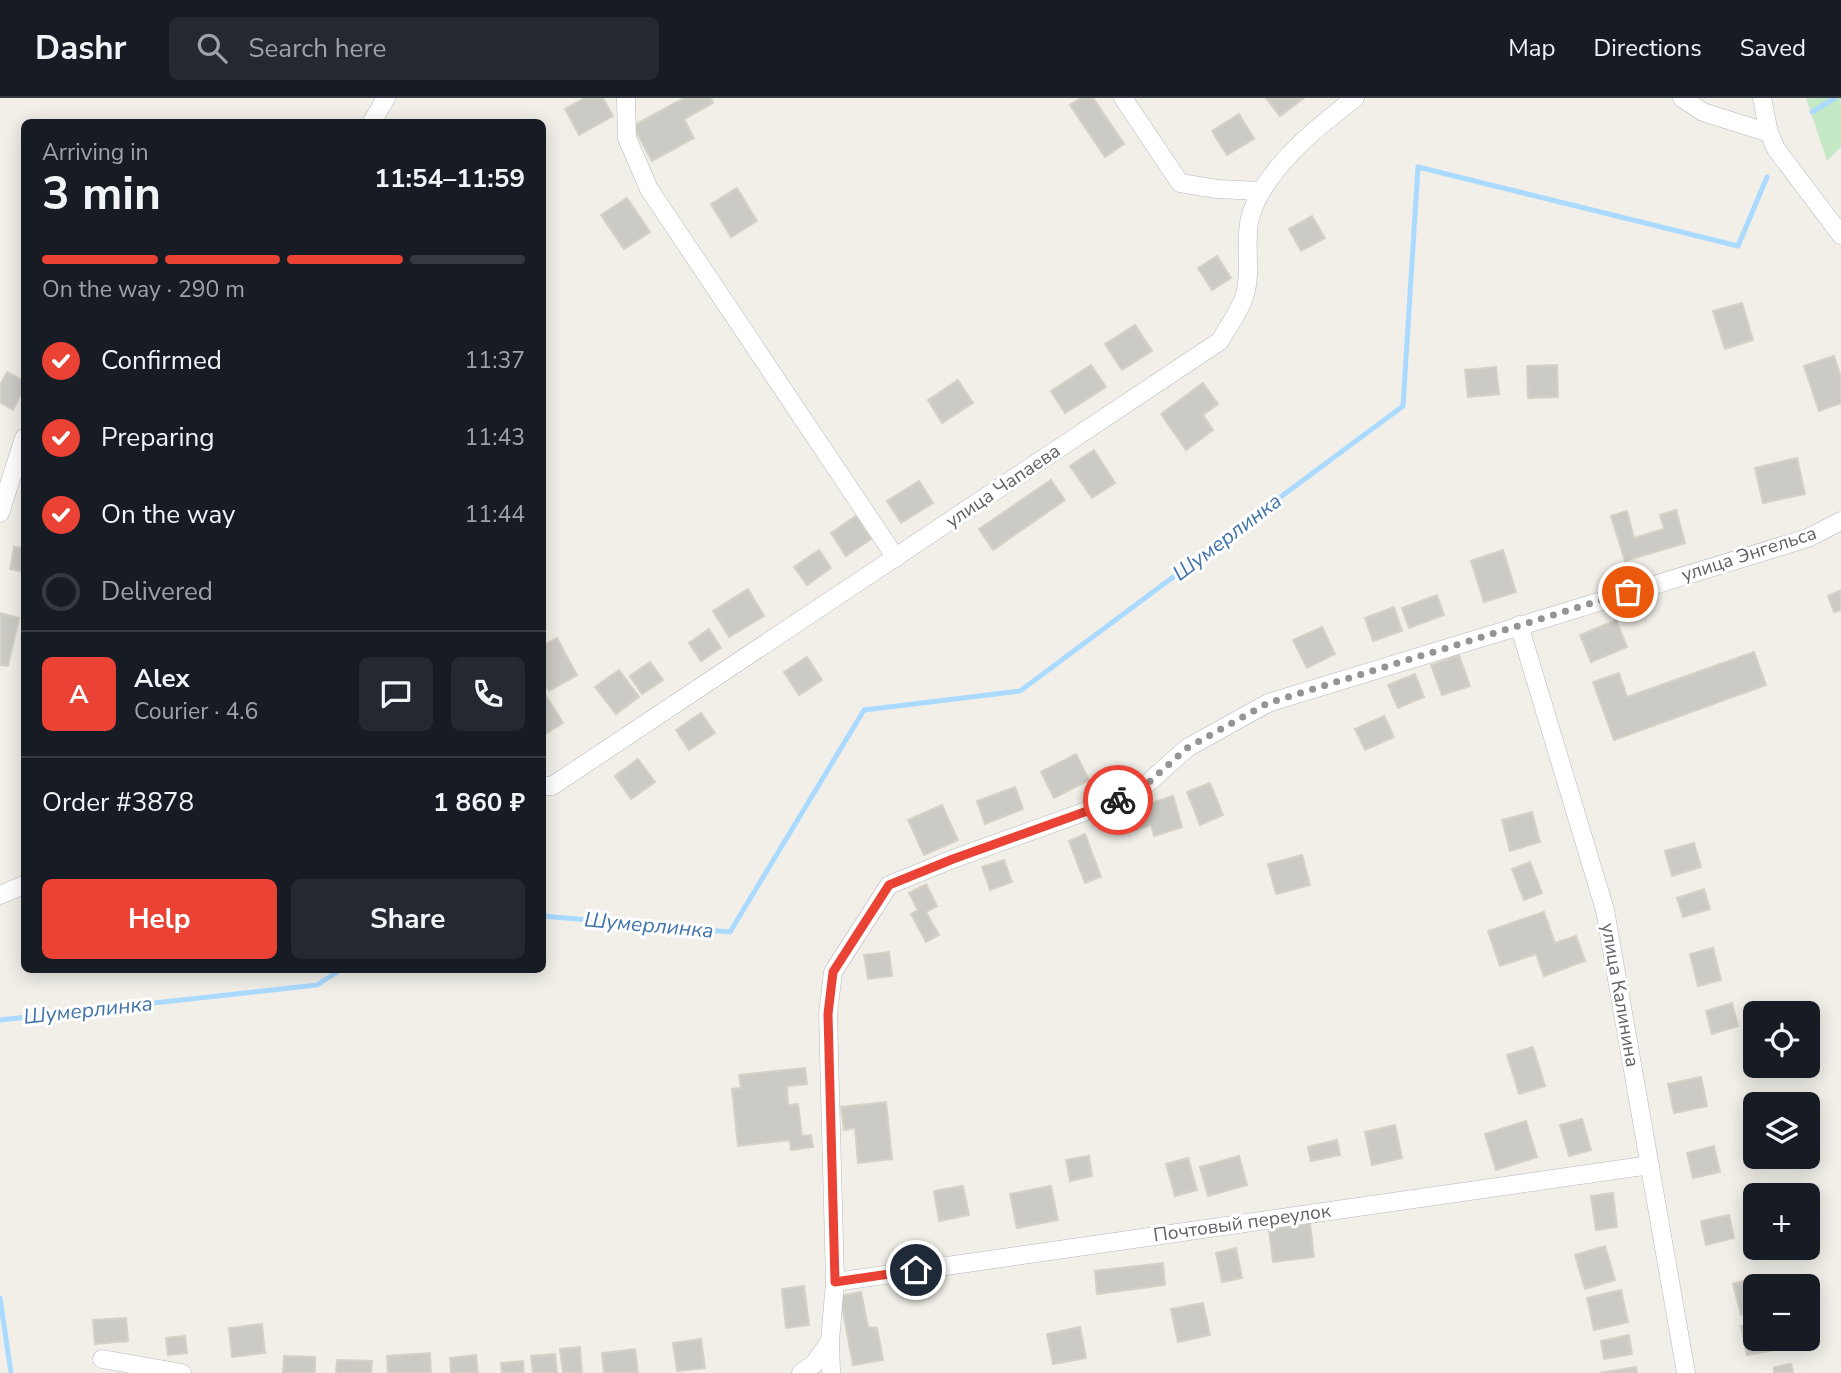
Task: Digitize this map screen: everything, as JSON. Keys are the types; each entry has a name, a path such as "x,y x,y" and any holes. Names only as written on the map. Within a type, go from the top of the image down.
{"street":[{"path":"374,119 386,98"},
{"path":"626,98 628,138 649,189 896,558"},
{"path":"1123,98 1180,183 1217,189 1261,191"},
{"name":"улица Чапаева","path":"546,786 552,786 1220,341 1245,293 1250,219 1261,191 1286,159 1329,118 1355,98"},
{"path":"1682,98 1703,112 1769,133"},
{"path":"1762,98 1769,133 1776,149 1841,235"},
{"path":"0,513 21,447"},
{"name":"улица Энгельса","path":"831,1373 830,1341 835,1282 828,1014 833,972 889,885 953,859 1137,793 1187,748 1268,703 1808,538 1841,521"},
{"name":"улица Калинина","path":"1519,625 1605,910 1686,1373"},
{"path":"0,895 21,886"},
{"name":"Почтовый переулок","path":"835,1282 1650,1165"},
{"path":"801,1373 814,1364 830,1341"},
{"path":"102,1359 182,1373"}],"green space":[{"path":"1806,98 1841,98 1841,147 1827,161"}],"building":[{"path":"585,98 603,98 613,116 579,135 565,109"},
{"path":"684,98 711,98 713,103 684,119 694,138 652,161 633,126"},
{"path":"1081,98 1093,98 1124,144 1105,157 1070,105"},
{"path":"1266,98 1304,98 1280,116"},
{"path":"1239,114 1254,139 1227,155 1212,131"},
{"path":"737,188 757,221 731,237 711,204"},
{"path":"627,198 650,232 624,249 601,215"},
{"path":"1312,216 1325,238 1301,251 1289,229"},
{"path":"1217,256 1231,278 1212,290 1198,268"},
{"path":"1742,303 1753,340 1725,349 1713,311"},
{"path":"1135,325 1152,351 1122,370 1105,344"},
{"path":"1834,356 1841,377 1841,403 1819,411 1804,366"},
{"path":"1091,365 1106,387 1065,413 1051,391"},
{"path":"1557,365 1558,397 1528,398 1527,366"},
{"path":"1496,367 1499,394 1468,397 1465,370"},
{"path":"7,372 21,379 21,394 13,410 0,402 0,385"},
{"path":"958,380 973,403 942,423 928,400"},
{"path":"1203,383 1218,404 1203,415 1213,430 1186,450 1161,414"},
{"path":"1094,450 1115,483 1092,498 1070,466"},
{"path":"1797,458 1805,494 1763,503 1755,468"},
{"path":"1051,480 1065,500 993,550 979,529"},
{"path":"919,481 933,503 901,523 887,501"},
{"path":"1676,510 1685,543 1625,561 1611,516 1627,511 1634,538 1664,529 1660,515"},
{"path":"856,516 871,539 846,556 831,533"},
{"path":"14,547 21,548 21,571 10,569"},
{"path":"819,550 831,568 807,585 794,567"},
{"path":"1503,550 1516,592 1484,602 1471,561"},
{"path":"748,589 764,616 729,637 713,611"},
{"path":"1841,590 1841,610 1834,612 1828,596"},
{"path":"1437,595 1444,615 1409,628 1402,608"},
{"path":"1394,607 1402,631 1373,641 1365,618"},
{"path":"0,613 19,618 8,666 0,665"},
{"path":"1616,620 1627,647 1591,662 1580,635"},
{"path":"1322,627 1335,654 1307,668 1293,640"},
{"path":"709,629 721,648 701,661 689,643"},
{"path":"557,638 577,675 549,691 546,686 546,644"},
{"path":"1754,652 1766,685 1614,740 1593,682 1619,673 1627,697"},
{"path":"1459,655 1470,686 1442,695 1431,665"},
{"path":"807,657 822,680 799,695 784,672"},
{"path":"650,662 663,680 642,694 630,676"},
{"path":"619,670 639,697 616,714 595,687"},
{"path":"1415,674 1424,697 1398,708 1388,685"},
{"path":"546,695 563,723 546,734"},
{"path":"701,713 715,733 689,750 676,730"},
{"path":"1384,716 1394,737 1365,750 1355,729"},
{"path":"1076,754 1089,780 1054,798 1041,772"},
{"path":"638,759 655,782 631,799 615,776"},
{"path":"1210,783 1223,815 1200,825 1187,792"},
{"path":"1015,787 1023,809 985,824 977,801"},
{"path":"1173,796 1182,827 1154,836 1151,825 1129,832 1123,812"},
{"path":"942,805 958,840 924,855 908,820"},
{"path":"1532,812 1540,842 1510,851 1502,820"},
{"path":"1085,834 1101,877 1085,883 1069,841"},
{"path":"1694,843 1701,867 1672,876 1665,851"},
{"path":"1302,855 1310,885 1276,894 1268,864"},
{"path":"1004,860 1012,882 990,890 982,867"},
{"path":"1530,862 1542,893 1524,900 1512,869"},
{"path":"926,884 937,906 926,912 939,935 926,942 911,914 918,910 909,893"},
{"path":"1704,889 1710,909 1683,917 1677,898"},
{"path":"1544,912 1555,943 1576,936 1585,961 1544,976 1536,954 1500,966 1488,931"},
{"path":"1713,948 1721,980 1698,986 1690,954"},
{"path":"889,952 892,976 868,979 864,955"},
{"path":"1732,1003 1738,1026 1712,1034 1706,1011"},
{"path":"1533,1047 1545,1086 1519,1094 1507,1055"},
{"path":"805,1068 807,1084 787,1086 788,1105 798,1104 802,1136 811,1135 813,1147 791,1150 790,1140 738,1146 732,1089 741,1088 739,1075"},
{"path":"1701,1077 1707,1106 1674,1113 1668,1084"},
{"path":"886,1102 892,1159 858,1163 855,1128 844,1130 841,1107"},
{"path":"1582,1119 1591,1150 1569,1156 1560,1125"},
{"path":"1526,1121 1537,1157 1496,1170 1485,1134"},
{"path":"1395,1125 1402,1158 1372,1165 1365,1132"},
{"path":"1337,1140 1340,1155 1311,1161 1308,1147"},
{"path":"1714,1146 1720,1172 1693,1178 1687,1153"},
{"path":"1089,1156 1092,1176 1070,1181 1066,1160"},
{"path":"1239,1156 1247,1185 1208,1196 1200,1167"},
{"path":"1188,1158 1197,1190 1175,1196 1166,1164"},
{"path":"963,1186 969,1215 939,1221 934,1191"},
{"path":"1051,1186 1058,1220 1017,1228 1010,1194"},
{"path":"1613,1193 1617,1227 1596,1230 1591,1196"},
{"path":"1729,1215 1734,1238 1706,1245 1701,1221"},
{"path":"1310,1224 1314,1257 1273,1262 1269,1230"},
{"path":"1605,1246 1615,1280 1585,1289 1575,1255"},
{"path":"1236,1248 1242,1278 1222,1282 1216,1253"},
{"path":"1163,1263 1165,1285 1097,1294 1095,1271"},
{"path":"1743,1281 1743,1314 1741,1315 1733,1284"},
{"path":"804,1286 809,1325 786,1328 782,1289"},
{"path":"1621,1290 1628,1322 1594,1330 1587,1298"},
{"path":"861,1292 868,1327 877,1328 883,1360 853,1365 840,1296"},
{"path":"1203,1303 1210,1335 1178,1342 1171,1309"},
{"path":"126,1318 128,1341 95,1344 93,1320"},
{"path":"262,1324 265,1353 232,1357 229,1328"},
{"path":"1080,1327 1086,1358 1053,1364 1047,1334"},
{"path":"1629,1335 1632,1354 1604,1359 1601,1341"},
{"path":"185,1336 187,1353 168,1355 166,1338"},
{"path":"701,1339 705,1368 677,1371 673,1343"},
{"path":"580,1347 582,1373 563,1373 560,1349"},
{"path":"635,1349 638,1373 604,1373 602,1353"},
{"path":"1746,1351 1769,1351 1747,1355"},
{"path":"430,1353 431,1373 388,1373 387,1356"},
{"path":"555,1354 557,1373 533,1373 531,1356"},
{"path":"476,1355 478,1373 451,1373 450,1358"},
{"path":"284,1356 315,1357 315,1373 283,1373"},
{"path":"337,1360 372,1361 371,1373 336,1373"},
{"path":"523,1361 524,1373 502,1373 501,1363"},
{"path":"1791,1364 1793,1373 1774,1373 1774,1367"},
{"path":"1636,1367 1637,1373 1600,1373"}],"waterway":[{"name":"Шумерлинка","path":"1812,112 1835,98"},
{"name":"Шумерлинка","path":"546,916 730,932 864,710 1020,691 1403,406 1418,167 1738,246 1767,177"},
{"name":"Шумерлинка","path":"0,1020 317,985 335,973"},
{"name":"Шумерлинка","path":"0,1298 11,1373"}],"way so far":[{"path":"1118,800 1137,793 1187,748 1268,703 1628,592"}],"route":[{"path":"916,1270 835,1282 828,1014 833,972 889,885 953,859 1118,800"}]}
